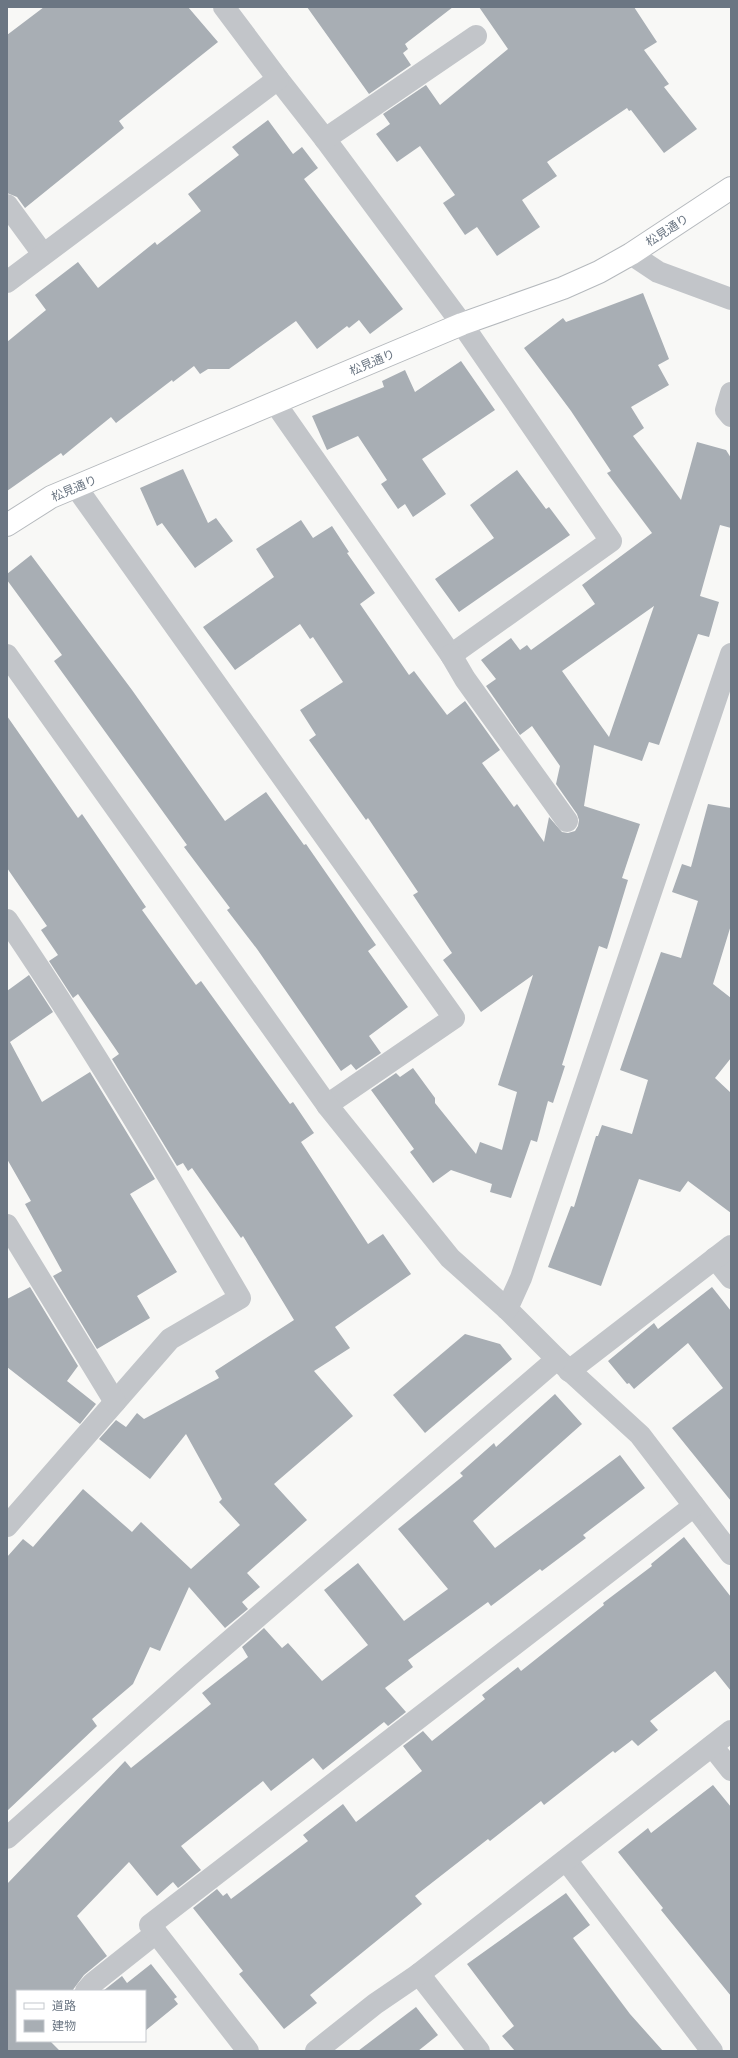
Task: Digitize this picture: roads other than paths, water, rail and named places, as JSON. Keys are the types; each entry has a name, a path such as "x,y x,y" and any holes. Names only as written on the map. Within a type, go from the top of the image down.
{"street":[{"path":"224,7 325,139 462,324 611,540 451,655"},
{"path":"325,139 476,36"},
{"path":"7,282 278,79"},
{"name":"松見通り","path":"7,525 51,497 462,324 563,288 599,272 631,254 731,188"},
{"path":"7,205 43,254"},
{"path":"631,254 658,272 731,299"},
{"path":"731,393 726,410 731,416"},
{"path":"276,403 451,655 465,679 567,821"},
{"path":"76,487 454,1018 327,1105"},
{"path":"507,1309 521,1278 731,654"},
{"path":"7,655 327,1105 450,1258 507,1309 563,1365 640,1435 731,1554"},
{"path":"7,920 47,979 140,1128 240,1298 170,1339 7,1526"},
{"path":"10,1238 115,1402"},
{"path":"7,1838 189,1676 563,1365 723,1252 731,1278"},
{"path":"248,2051 150,1925 694,1506"},
{"path":"316,2051 375,2004 419,1974 731,1731"},
{"path":"712,1746 731,1770"},
{"path":"566,1860 712,2051"},
{"path":"87,1990 93,1983 156,1933"},
{"path":"419,1974 479,2051"}]}
